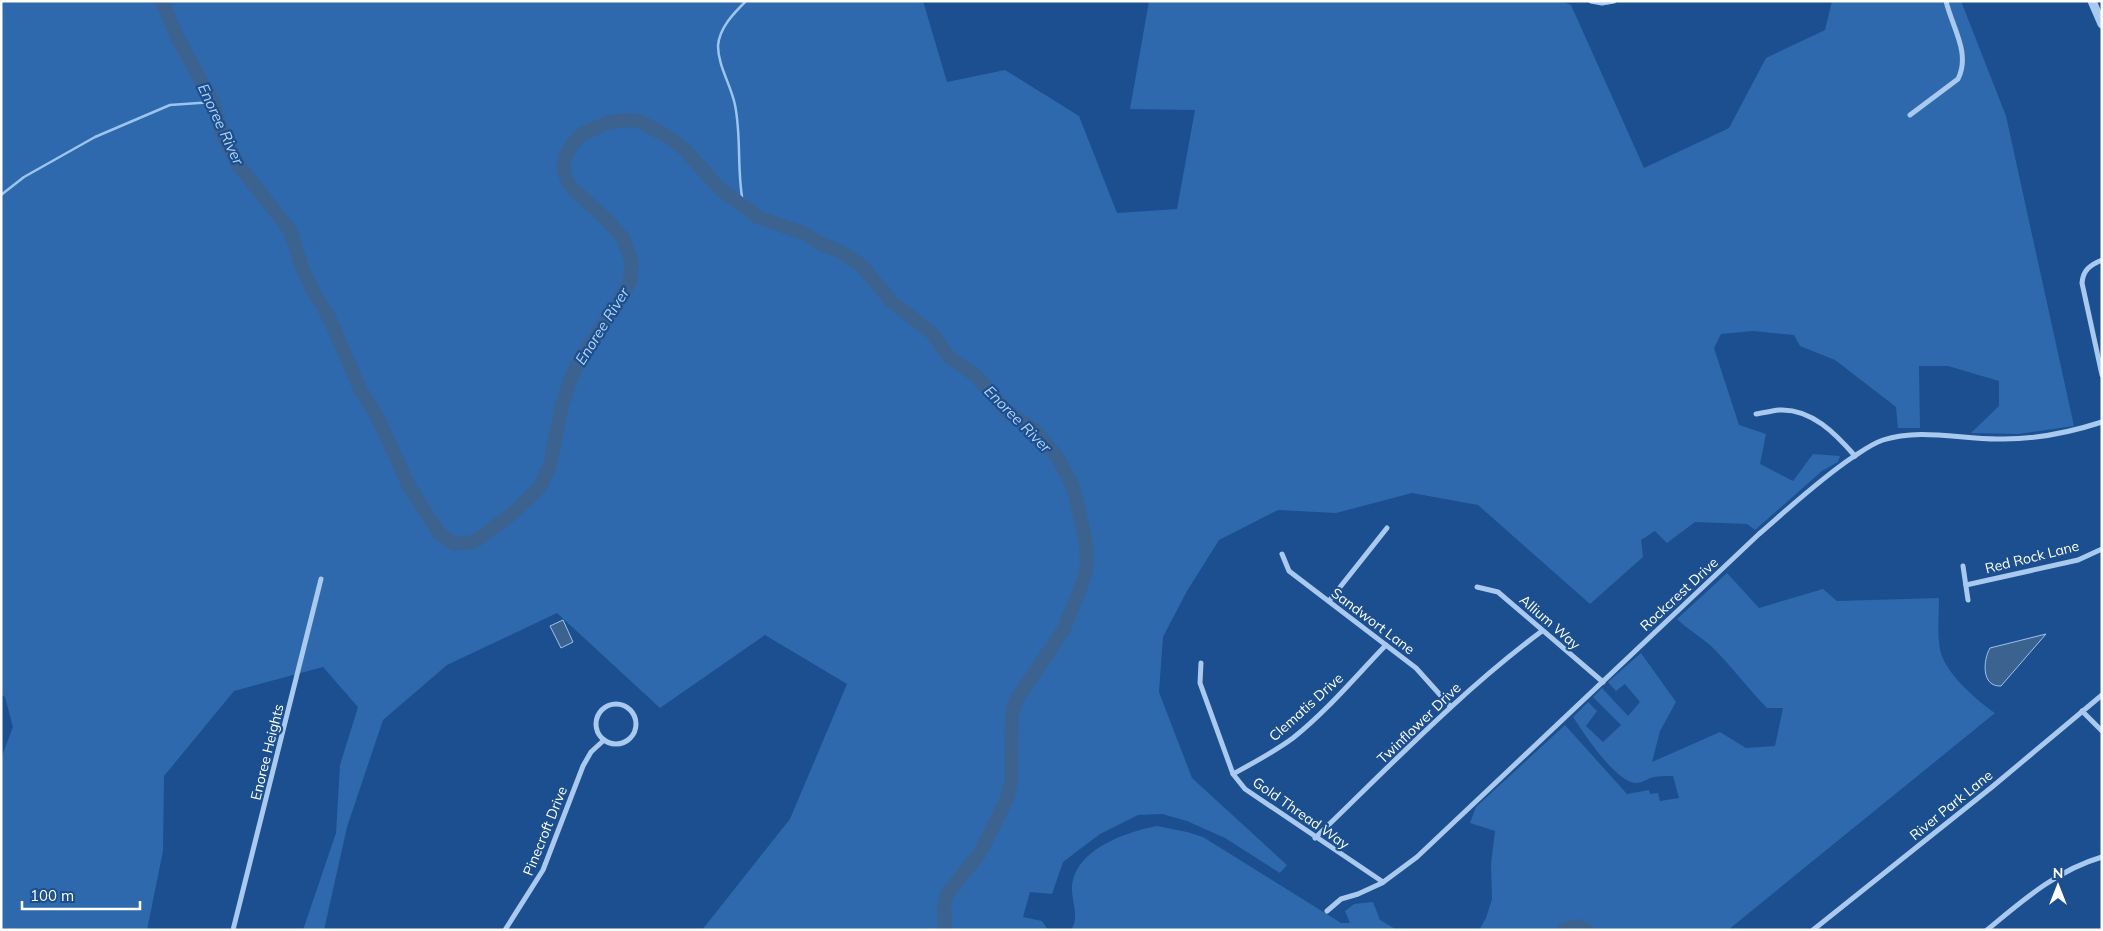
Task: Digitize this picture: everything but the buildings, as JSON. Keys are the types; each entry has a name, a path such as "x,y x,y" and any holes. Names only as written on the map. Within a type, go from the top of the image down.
{"street":[{"path":"1591,1 1602,3 1614,1"},
{"path":"1910,115 1958,79 1962,72 1962,48 1946,1"},
{"path":"2092,1 2102,24"},
{"path":"2102,260 2088,268 2083,276 2082,284 2102,374"},
{"path":"1756,414 1780,410 1793,411 1816,419 1839,438 1855,456"},
{"name":"Rockcrest Drive","path":"1327,911 1341,899 1370,889 1383,882 1417,857 1760,534 1813,486 1870,445 1894,437 1920,435 1999,439 2032,438 2102,422"},
{"path":"1329,602 1387,528"},
{"name":"Red Rock Lane","path":"1966,584 2078,560 2102,549"},
{"name":"Sandwort Lane","path":"1282,554 1289,571 1416,668 1451,707"},
{"name":"Red Rock Lane","path":"1964,566 1968,600"},
{"name":"Enoree Heights","path":"233,930 321,579"},
{"name":"Allium Way","path":"1477,587 1498,592 1603,682"},
{"name":"Twinflower Drive","path":"1315,838 1451,707 1504,659 1542,631"},
{"name":"Clematis Drive","path":"1233,774 1271,753 1294,737 1341,693 1386,645"},
{"name":"Gold Thread Way","path":"1201,663 1200,683 1233,774 1245,789 1315,838 1383,882"},
{"name":"River Park Lane","path":"1813,930 1992,787 2102,695"},
{"path":"616,704 628,708 636,719 636,728 632,736 625,742 617,744 604,740 598,733 596,725 600,712 607,706 616,704"},
{"path":"2082,712 2102,731"},
{"name":"Pinecroft Drive","path":"505,930 543,870 591,752 604,740"},
{"path":"1987,930 2061,874 2090,860 2102,857"}],"shaded area":[{"path":"1,1 923,1 947,82 1005,70 1079,116 1117,213 1177,209 1195,110 1130,109 1149,1 1561,1 1571,5 1644,168 1729,128 1766,58 1825,30 1832,1 1961,1 2006,116 2074,426 2018,434 1971,433 1999,406 1999,381 1948,366 1919,366 1920,428 1898,428 1896,407 1835,360 1800,346 1794,335 1753,331 1721,334 1714,348 1739,425 1766,434 1760,464 1793,481 1813,454 1840,456 1838,462 1822,471 1755,530 1747,524 1695,522 1667,543 1655,531 1641,540 1643,557 1590,604 1478,505 1412,493 1336,513 1278,510 1219,540 1187,591 1163,637 1159,692 1192,778 1287,865 1280,873 1225,838 1187,821 1162,814 1138,815 1100,834 1063,862 1052,894 1030,892 1023,917 1042,921 1048,930 702,930 790,819 847,684 765,635 660,708 557,613 447,665 383,720 347,827 324,930 303,930 336,833 340,765 358,707 323,667 234,691 164,776 163,851 147,930 1,930 1,758 13,727 5,697 1,694"},
{"path":"1727,573 1759,608 1823,589 1837,601 1939,598 1939,637 1942,658 1962,685 1995,713 1728,930 1479,930 1486,918 1492,899 1491,864 1495,831 1470,823 1476,807 1565,725 1627,794 1649,790 1650,794 1658,793 1660,801 1679,798 1673,776 1653,777 1636,783 1628,781 1619,775 1592,745 1573,717 1588,702 1597,711 1586,726 1603,742 1621,725 1593,697 1602,688 1628,716 1640,702 1625,684 1616,691 1608,682 1641,653 1676,702 1660,731 1652,762 1720,732 1746,748 1775,746 1783,708 1767,708 1711,646 1677,619"},
{"path":"563,620 573,642 561,648 550,626"},
{"path":"2046,634 2001,686 1990,682 1985,672 1985,666 1990,648"},
{"path":"1157,826 1203,837 1341,923 1350,923 1345,911 1354,904 1373,902 1380,920 1397,930 1071,930 1075,921 1072,892 1074,878 1080,865 1102,846 1130,833"}],"waterway":[{"name":"Enoree River","path":"162,1 177,37 213,102 223,136 239,166 290,230 302,267 311,287 330,319 360,389 378,418 409,486 439,533 455,544 474,542 512,514 540,487 550,465 562,405 572,376 582,356 618,303 630,281 632,263 623,238 605,218 572,188 563,167 566,155 574,142 582,134 607,123 624,120 640,121 673,140 687,152 720,189 758,217 806,234 861,265 892,302 932,333 949,357 975,375 1008,412 1035,430 1058,458 1073,487 1085,537 1087,561 1085,576 1064,629 1017,699 1012,711 1011,784 1006,801 980,853 947,894 944,907 945,930"},
{"path":"744,208 740,182 735,105 720,61 718,46 724,27 746,1"},
{"path":"1,195 24,177 95,137 170,105 213,102"},
{"name":"Enoree River","path":"1564,930 1578,926 1586,930"}]}
